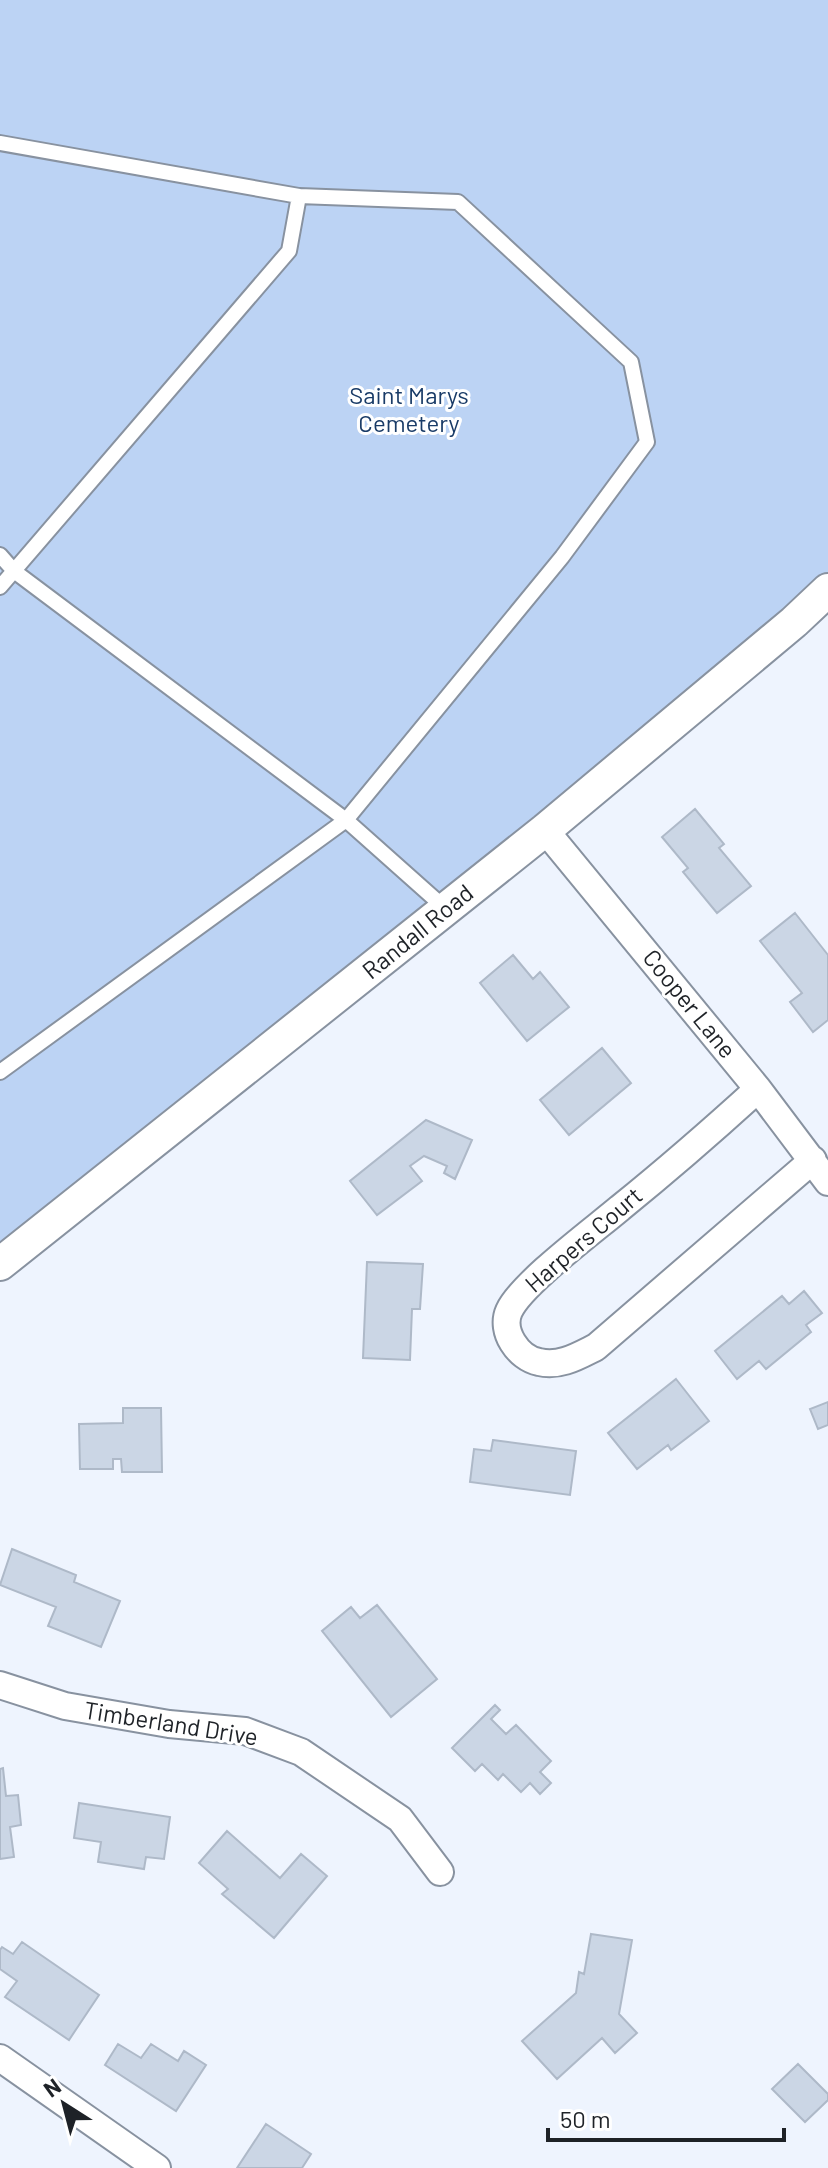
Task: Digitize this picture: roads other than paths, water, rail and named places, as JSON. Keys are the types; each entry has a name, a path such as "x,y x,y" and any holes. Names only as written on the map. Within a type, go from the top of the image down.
{"street":[{"name":"Randall Road","path":"0,1264 545,830 794,622 828,590"},
{"name":"Cooper Lane","path":"545,830 758,1089 828,1182"},
{"name":"Harpers Court","path":"758,1089 514,1301 507,1315 509,1338 520,1353 538,1362 565,1362 596,1347 813,1160"},
{"name":"Timberland Drive","path":"0,1685 65,1706 169,1724 245,1731 301,1752 400,1819 440,1872"},
{"path":"0,2058 157,2168"}],"lane":[{"path":"0,143 299,196 458,202 631,362 647,442 562,557 346,820 0,1072"},
{"path":"0,587 289,251 299,196"},
{"path":"0,555 14,571 346,820 446,909"}],"park label":[{"name":"Saint Marys Cemetery","path":"409,410"}]}
